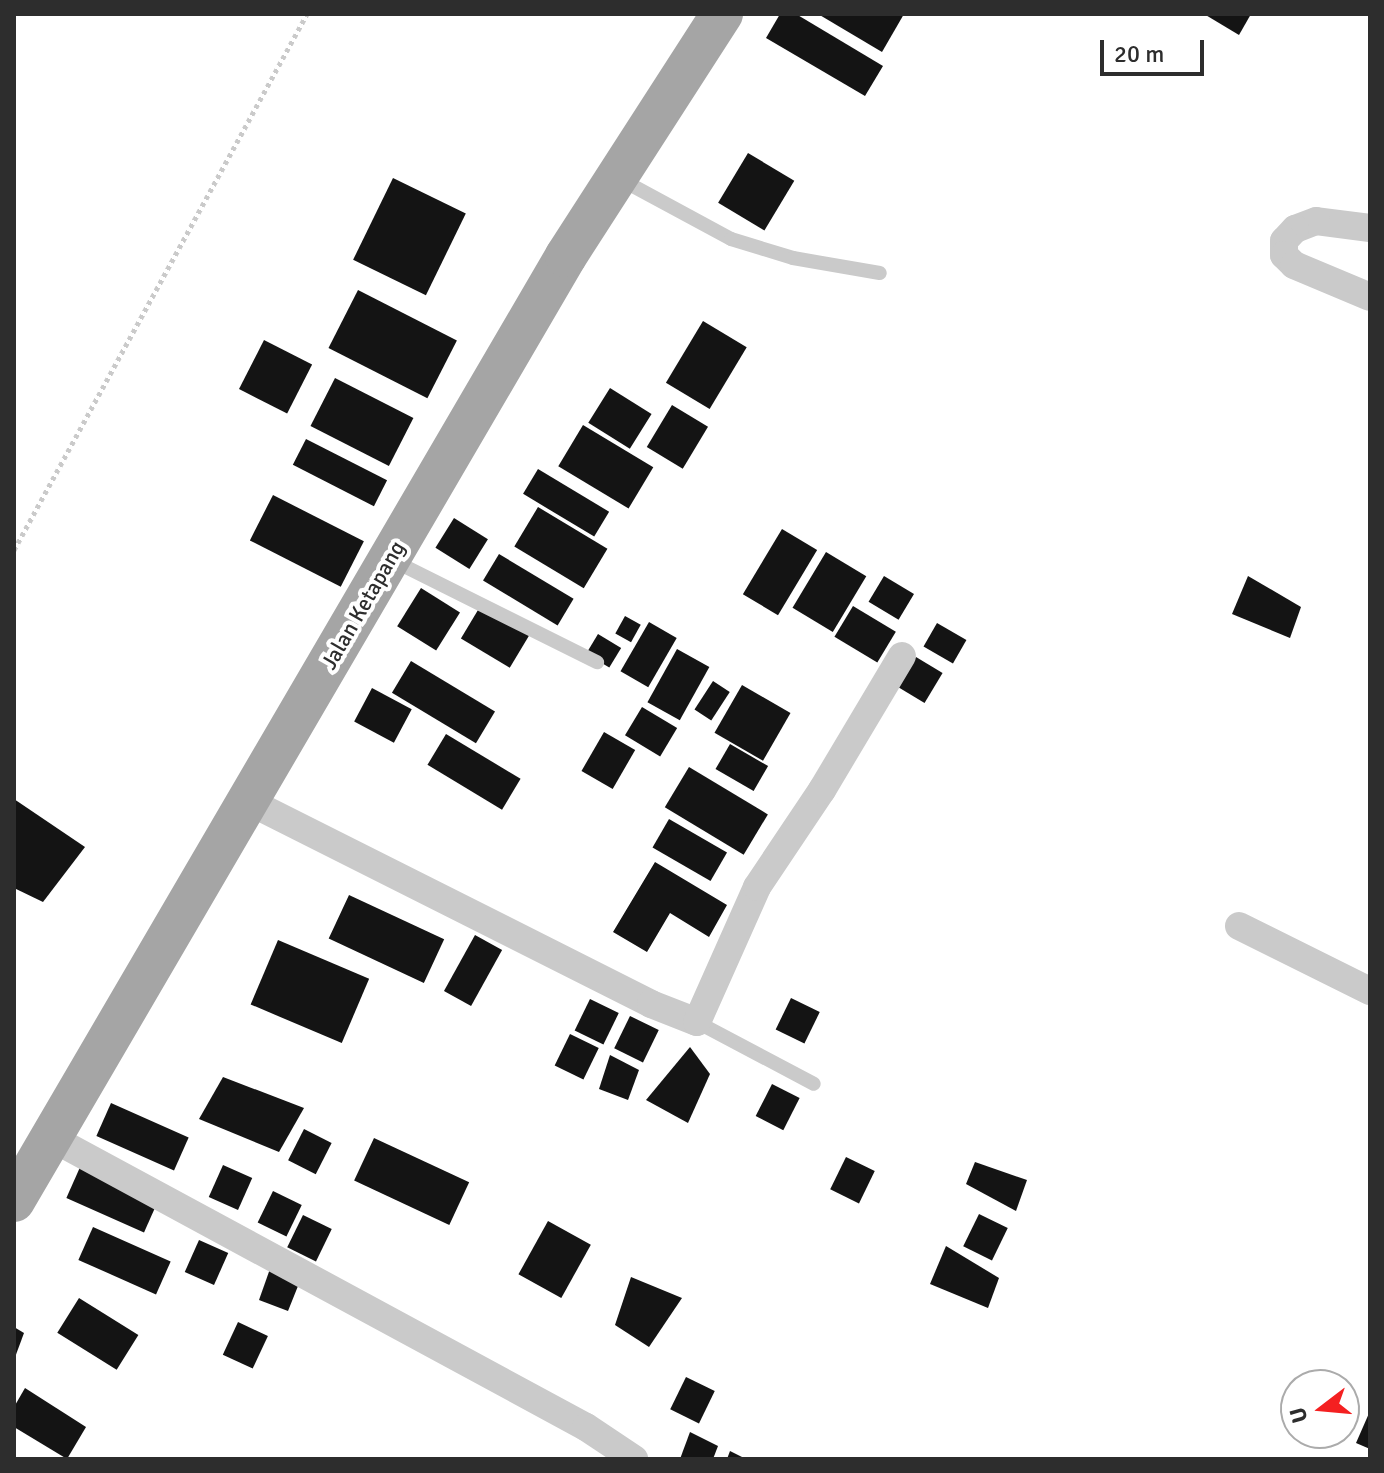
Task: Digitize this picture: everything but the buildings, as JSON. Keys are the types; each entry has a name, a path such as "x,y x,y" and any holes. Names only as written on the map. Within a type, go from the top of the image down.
{"main road":[{"name":"Jalan Ketapang","path":"14,1201 616,177 722,14"}],"street":[{"path":"1370,228 1316,221 1295,229 1284,241 1284,255 1294,265 1370,297"},
{"path":"248,801 651,1004 697,1022 757,887 822,790 902,656"},
{"path":"1239,926 1370,991"},
{"path":"50,1137 549,1406 634,1459"}],"lane":[{"path":"616,177 731,239 793,258 880,273"},
{"path":"390,559 597,662"},
{"path":"697,1022 814,1084"}],"path":[{"path":"14,550 307,14"}]}
